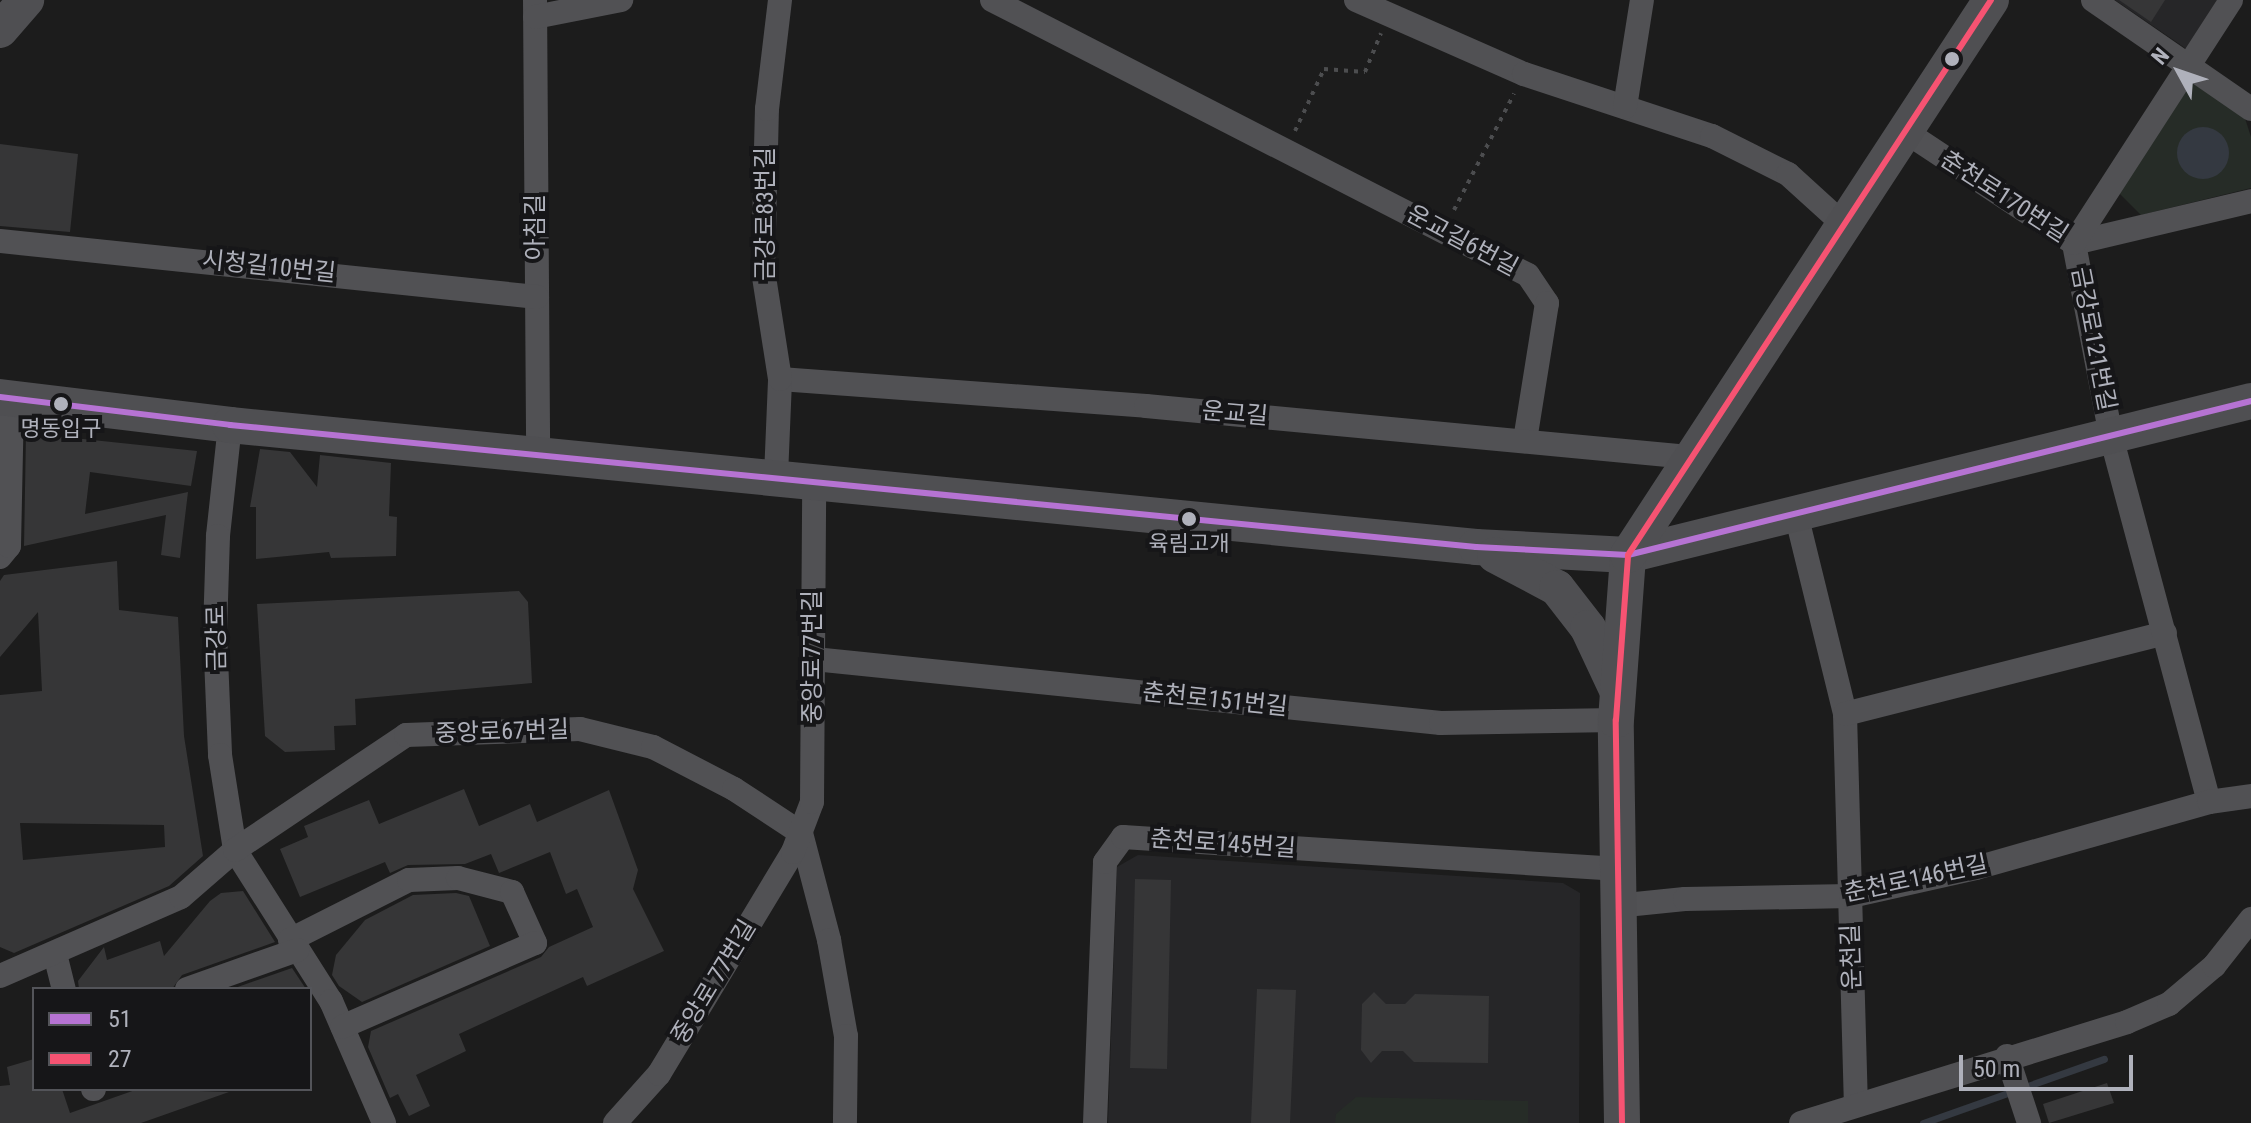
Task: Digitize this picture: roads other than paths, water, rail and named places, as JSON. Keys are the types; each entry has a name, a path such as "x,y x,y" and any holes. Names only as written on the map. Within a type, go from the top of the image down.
{"street":[{"path":"0,30 26,0"},
{"path":"535,9 621,0"},
{"name":"금강로83번길","path":"776,476 780,379 763,271 767,109 780,0"},
{"name":"운교길6번길","path":"992,0 1528,275 1547,303 1525,441"},
{"path":"1356,0 1524,74 1712,136 1788,174 1842,223"},
{"path":"1625,107 1642,0"},
{"path":"1622,1123 1615,869 1617,706 1628,555 1842,223 1991,0"},
{"path":"2093,0 2190,63 2251,109"},
{"name":"금강로121번길","path":"2111,436 2074,243 2231,0"},
{"name":"아침길","path":"535,9 538,454"},
{"name":"춘천로170번길","path":"1903,130 2074,243 2251,201"},
{"name":"시청길10번길","path":"0,241 537,297"},
{"name":"운교길","path":"780,379 1689,457"},
{"path":"0,557 9,546 6,398 230,425 814,479 1476,547 1628,555 2251,401"},
{"name":"금강로","path":"230,425 218,536 215,634 220,755 235,850"},
{"path":"2111,436 2209,802"},
{"name":"중앙로77번길","path":"801,833 812,802 814,479"},
{"name":"운천길","path":"1796,514 1845,714 1856,1105"},
{"path":"1476,547 1532,571 1557,588 1588,628 1617,706"},
{"path":"1845,714 2165,633"},
{"name":"춘천로151번길","path":"814,659 1441,723 1617,706"},
{"name":"중앙로67번길","path":"0,976 181,897 235,850 406,735 580,729 653,747 734,789 801,833"},
{"name":"춘천로146번길","path":"1616,906 1685,899 1851,896 1976,868 2209,802 2251,796"},
{"path":"801,833 829,940 846,1036 845,1123"},
{"name":"중앙로 77번길","path":"615,1123 659,1074 801,833"},
{"name":"춘천로145번길","path":"1095,1123 1105,862 1123,837 1615,869"},
{"path":"235,850 294,945 320,1005 342,1027 384,1123"},
{"path":"192,987 294,945 409,880 458,878 512,892 535,943 342,1027"},
{"path":"1801,1123 2007,1056 2127,1022 2169,1004 2214,966 2251,919"},
{"path":"55,954 63,987"},
{"path":"2007,1056 2029,1123"}],"waterway":[{"path":"1923,1123 2104,1059"}],"place":[{"name":"명동입구","path":"61,404"},
{"name":"육림고개","path":"1189,519"}]}
